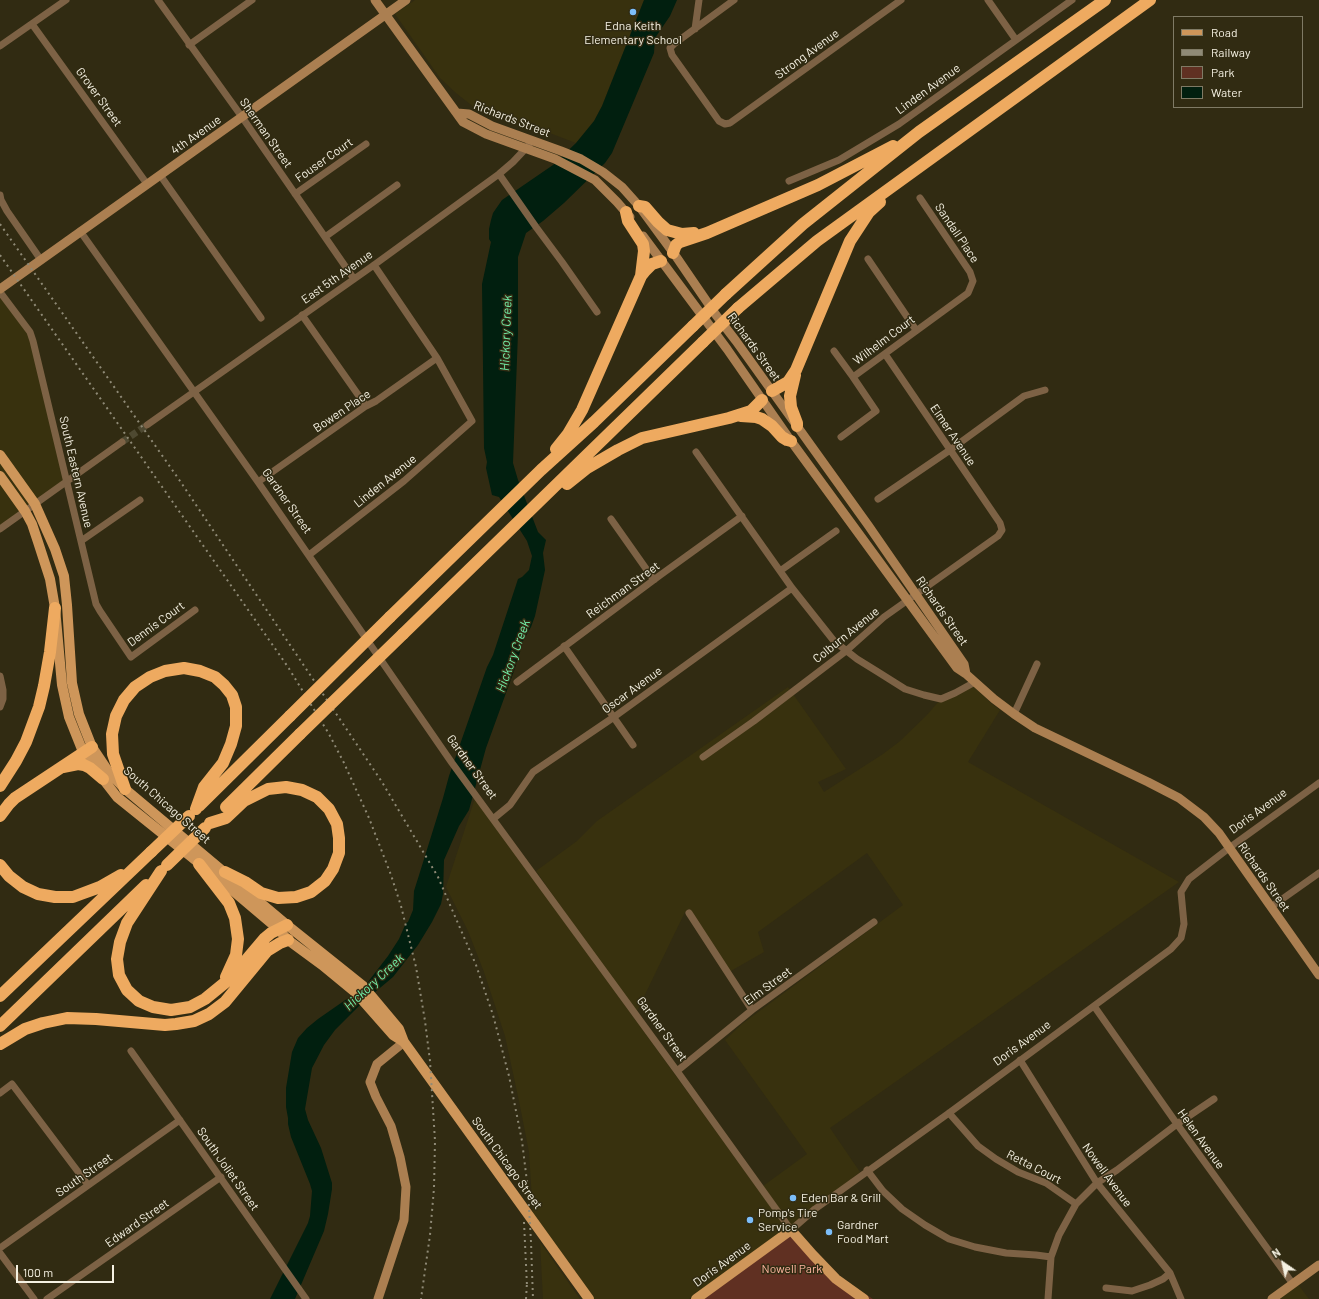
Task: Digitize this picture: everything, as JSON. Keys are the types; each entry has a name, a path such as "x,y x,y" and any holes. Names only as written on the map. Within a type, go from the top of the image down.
{"highway":[{"path":"0,996 138,865 541,470 594,422 726,294 803,224 919,132 1105,0"},
{"path":"0,1026 738,308 817,241 1150,0"},
{"path":"673,252 676,245 680,242 707,233 818,185 919,132"},
{"path":"797,426 791,407 790,396 796,370 850,241 869,212 916,168"},
{"path":"639,206 645,207 667,230 682,234 707,233"},
{"path":"626,212 628,221 643,244 644,251 641,276"},
{"path":"541,470 568,434 582,410 641,276 652,264 661,261"},
{"path":"772,391 788,382 796,370"},
{"path":"550,492 563,487 587,468 642,438 736,416 751,411 762,400"},
{"path":"736,416 756,417 762,419 772,426 786,440 791,441"},
{"path":"0,786 26,742 39,707 50,652 55,608"},
{"path":"125,789 113,754 112,734 116,716 124,700 135,687 150,677 165,671 184,668 200,671 215,677 232,695 236,707 236,726 231,744 223,763 204,787 192,812"},
{"path":"0,816 15,798 87,749"},
{"path":"56,769 70,764 84,765 103,779"},
{"path":"207,825 226,818 244,801 268,789 286,787 302,790 317,797 329,809 337,824 339,853 334,869 325,881 311,892 296,897 278,898 261,893 245,882 225,872"},
{"path":"199,864 229,903 235,918 238,939 236,956 229,972 218,988"},
{"path":"0,865 12,879 30,891 46,896 64,898 82,894 100,887 138,865"},
{"path":"164,868 127,923 120,942 117,959 119,975 127,990 139,1001 153,1007 171,1010 190,1007 205,999 232,977 265,938 282,927"},
{"path":"0,1044 25,1029 43,1023 67,1018 96,1018 165,1025 194,1020 209,1014 225,1002 267,952 280,943 288,940"}],"main road":[{"name":"South Chicago Street","path":"0,455 35,504 55,549 64,576 72,683 87,749 125,789 225,872 282,927 288,940 342,975"},
{"name":"South Chicago Street","path":"0,476 25,511 32,524 50,579 55,608 62,684 69,717 103,779 117,797 199,864 342,975 356,993 398,1029 404,1042 589,1299"},
{"name":"Doris Avenue","path":"696,1299 791,1230"},
{"name":"Gardner Street","path":"791,1230 836,1278 864,1299"}],"street":[{"path":"0,46 66,0"},
{"name":"Sherman Street","path":"158,0 242,117 354,279"},
{"path":"189,45 252,0"},
{"name":"Richards Street","path":"376,0 463,122 486,134 555,159 595,180 626,212 727,348 791,441 957,668 1014,714 1035,728 1179,798 1204,816 1219,833 1319,975"},
{"name":"4th Avenue","path":"0,290 80,231 406,0"},
{"path":"695,29 699,0"},
{"path":"695,29 734,0"},
{"name":"Strong Avenue","path":"695,29 670,48 672,55 719,121 725,124 730,123 901,0"},
{"path":"988,0 1016,40"},
{"name":"Linden Avenue","path":"789,181 839,160 899,124 1072,0"},
{"name":"Grover Street","path":"32,24 147,184"},
{"name":"Richards Street","path":"457,113 469,114 492,126 581,159 603,172 622,187 639,206 673,252 716,315 868,525 964,664 966,674"},
{"name":"East 5th Avenue","path":"147,425 500,174 526,149 533,140"},
{"name":"Fouser Court","path":"295,194 366,144"},
{"path":"500,174 597,312"},
{"path":"160,175 261,318"},
{"path":"325,237 397,185"},
{"path":"0,195 7,212 41,260"},
{"name":"Sandall Place","path":"920,198 970,272 973,281"},
{"name":"Gardner Street","path":"80,231 258,482 452,763 791,1230"},
{"path":"661,261 673,252"},
{"path":"868,259 916,330"},
{"path":"374,264 437,358"},
{"name":"Wilhelm Court","path":"840,437 876,411 853,377 968,293 973,281"},
{"name":"South Eastern Avenue","path":"0,290 30,332 34,341 96,604 131,657"},
{"path":"302,315 366,406"},
{"path":"834,351 853,377"},
{"name":"Elmer Avenue","path":"885,354 1000,523 1002,530"},
{"name":"Linden Avenue","path":"309,555 404,481 472,421 437,358"},
{"name":"Bowen Place","path":"258,482 437,358"},
{"path":"878,499 950,450 1024,396 1045,390"},
{"path":"762,400 772,391"},
{"path":"0,529 122,442"},
{"path":"696,452 792,588 834,641 846,651 905,689 924,695 942,698 956,693 975,682"},
{"path":"81,541 140,500"},
{"name":"Reichman Street","path":"517,682 742,516"},
{"path":"611,519 654,580"},
{"name":"Colburn Avenue","path":"703,757 754,721 846,651 884,617 998,536 1002,530"},
{"path":"780,571 836,531"},
{"name":"Oscar Avenue","path":"493,818 510,805 533,772 614,717 792,588"},
{"name":"Dennis Court","path":"131,657 195,610"},
{"path":"564,646 633,746"},
{"path":"1014,714 1037,664"},
{"path":"0,676 3,683 3,699 0,708"},
{"name":"Doris Avenue","path":"791,1230 815,1209 867,1170 948,1113 1171,949 1182,938 1184,924 1181,892 1189,879 1319,783"},
{"path":"1271,907 1319,872"},
{"path":"689,913 752,1010"},
{"name":"Elm Street","path":"677,1071 752,1010 874,922"},
{"name":"Helen Avenue","path":"1094,1006 1293,1284"},
{"path":"378,1299 404,1220 406,1187 400,1158 390,1126 370,1082 377,1064 404,1042"},
{"name":"South Joliet Street","path":"131,1051 306,1299"},
{"name":"Nowell Avenue","path":"1020,1060 1097,1183 1170,1273 1181,1299"},
{"path":"0,1092 12,1084 88,1185"},
{"path":"1048,1299 1052,1257 1059,1235 1076,1204 1097,1183 1117,1170 1177,1124 1214,1099"},
{"name":"Retta Court","path":"948,1113 978,1146 996,1159 1018,1172 1046,1183 1076,1204"},
{"name":"South Street","path":"0,1248 180,1120"},
{"path":"867,1170 883,1191 902,1209 949,1239 1006,1254 1052,1257"},
{"name":"Edward Street","path":"47,1299 221,1177"},
{"path":"0,1253 34,1299"},
{"path":"1272,1299 1319,1265"},
{"path":"1106,1288 1132,1291 1163,1279 1170,1273"}],"shaded area":[{"path":"415,0 644,0 602,106 594,121 576,143 475,108 456,93 440,78 395,14"},
{"path":"0,293 29,332 66,480 0,527"},
{"path":"973,686 1000,710 968,762 1179,882 830,1128 860,1172 792,1227 763,1186 807,1154 725,1040 742,1024 903,905 867,853 758,932 764,952 729,972 689,909 685,912 636,1013 536,871 577,841 597,821 788,687 846,769 818,782 824,792 899,742 939,701"},
{"path":"475,798 786,1228 689,1299 594,1299 533,1216 529,1152 505,1036 484,972 468,931 446,887"},
{"path":"540,1242 580,1299 543,1299"},
{"path":"1297,1283 1309,1299 1275,1299"}],"green space":[{"name":"Nowell Park","path":"796,1230 840,1278 873,1299 701,1299"}],"water":[{"name":"Hickory Creek","path":"644,0 677,0 670,16 655,38 654,53 612,153 605,163 564,203 526,233 518,257 518,333 513,463 538,532 546,540 543,553 545,570 535,616 523,641 514,671 486,748 469,810 459,826 444,860 443,894 441,904 418,945 393,977 362,1003 335,1030 324,1045 312,1068 305,1109 308,1120 321,1148 332,1183 328,1214 324,1231 295,1299 270,1299 308,1223 310,1216 312,1191 291,1137 286,1107 286,1088 292,1052 298,1038 307,1028 364,987 388,956 399,939 406,923 408,922 413,910 414,891 449,776 487,667 493,655 518,579 529,570 532,556 527,541 499,497 492,495 486,468 487,462 484,448 482,284 491,242 489,239 489,229 493,213 502,200 553,165 576,143 594,121 602,106"}],"tunnel":[{"path":"122,442 147,425"}],"railway":[{"path":"0,224 180,481 382,782 438,877 476,965 493,1015 509,1076 522,1141 528,1190 533,1299"},
{"path":"0,255 288,667 329,734 369,818 401,906 416,967 430,1061 435,1141 434,1188 430,1235 421,1299"},
{"path":"524,1222 527,1286"},
{"path":"526,1299 527,1282"}],"place":[{"name":"Edna Keith Elementary School","path":"633,12"},
{"name":"Eden Bar & Grill","path":"793,1198"},
{"name":"Pomp's Tire Service","path":"750,1220"},
{"name":"Gardner Food Mart","path":"829,1232"}]}
